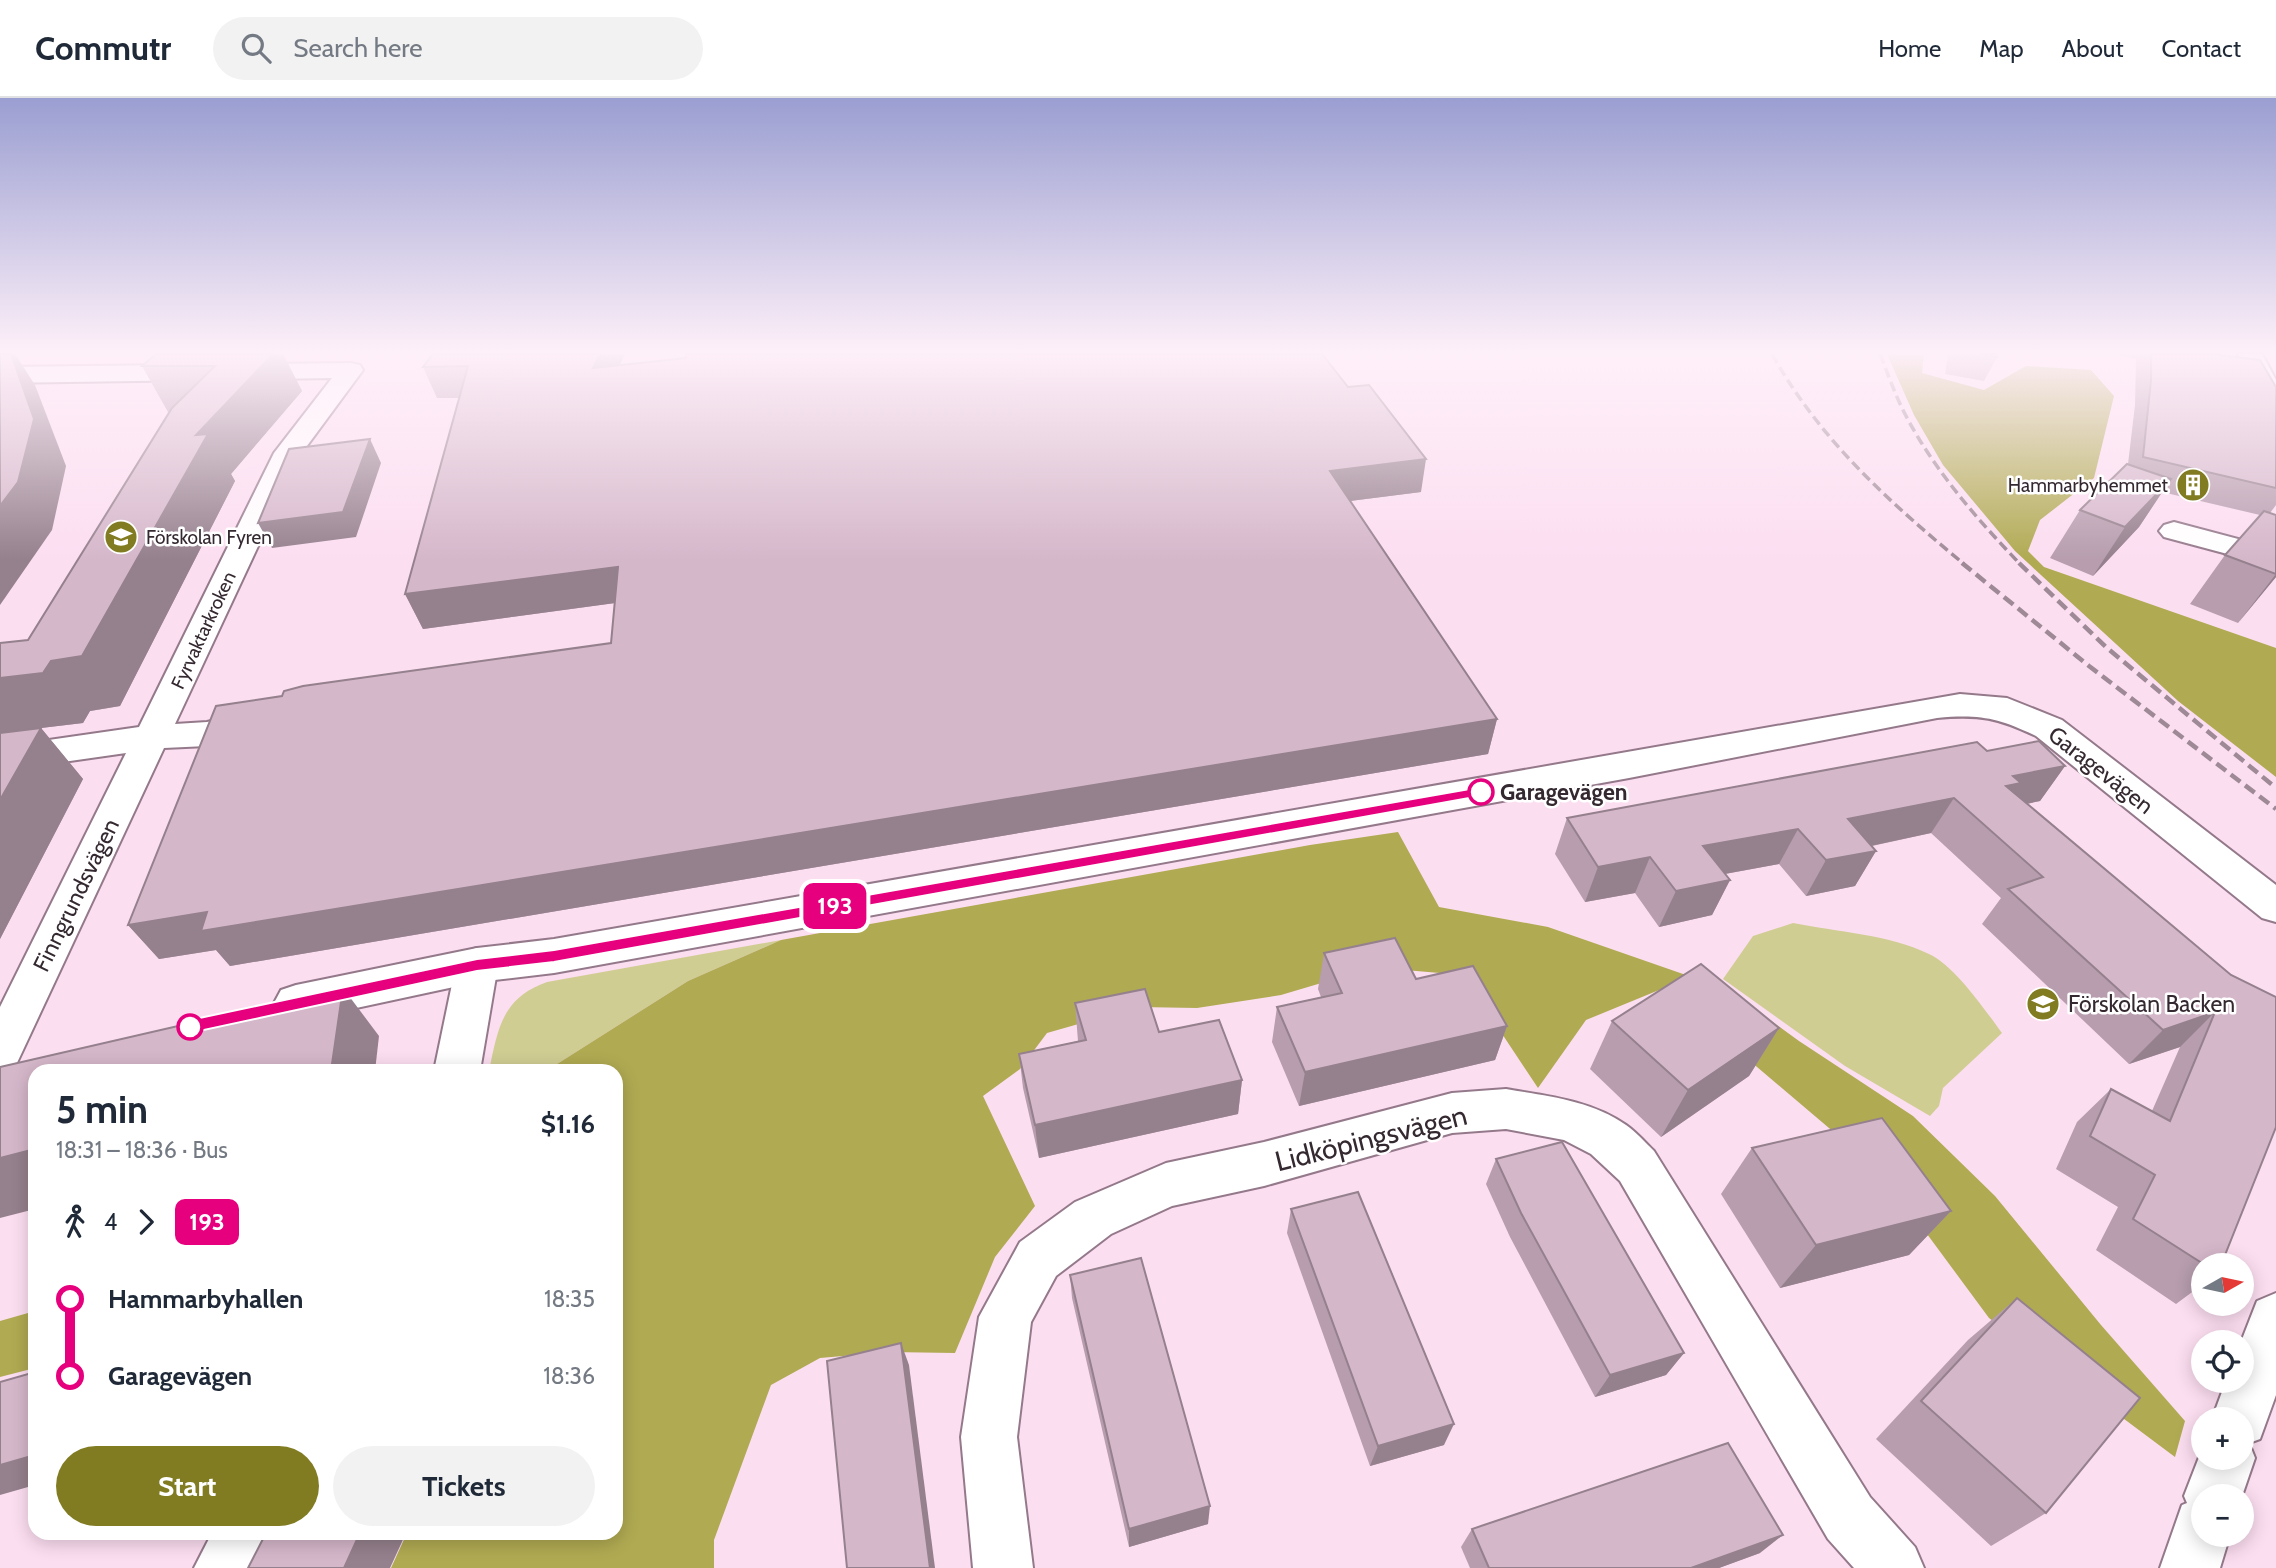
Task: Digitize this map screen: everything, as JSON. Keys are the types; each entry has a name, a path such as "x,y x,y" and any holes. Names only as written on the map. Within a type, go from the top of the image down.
{"street":[{"name":"Fyrvaktarkroken","path":"152,737 288,453 311,423"},
{"path":"2174,531 2276,558"},
{"name":"Garagevägen","path":"254,1012 477,965 554,956 1629,765 1894,714 1960,705 2007,709 2049,728 2276,907"},
{"path":"0,760 152,737 207,734 286,716"},
{"name":"Finngrundsvägen","path":"13,1061 152,737"},
{"path":"458,1064 477,965"},
{"name":"Lidköpingsvägen","path":"1003,1568 989,1437 1005,1317 1038,1259 1093,1218 1167,1185 1264,1164 1452,1113 1506,1109 1571,1121 1608,1139 1637,1166 1849,1518 1894,1568"},
{"path":"2244,1407 2276,1319"},
{"path":"224,1568 242,1540"},
{"path":"2190,1568 2196,1547"}],"shaded area":[{"path":"1918,423 2108,423 2094,478 2040,520 2028,551 2044,567 2276,648 2276,777 2178,701 2015,551 1943,465"},
{"path":"1398,832 1439,907 1548,927 1729,990 1799,1041 1913,1116 1995,1196 2101,1325 2185,1421 2175,1457 1989,1318 1882,1173 1664,988 1586,1020 1538,1088 1463,975 1393,969 1345,976 1281,995 1197,1008 1138,1007 1047,1033 1020,1069 983,1096 1035,1206 995,1257 955,1353 889,1352 820,1358 771,1385 714,1540 714,1568 391,1568 404,1540 623,1540 623,1064 557,1064 688,981 781,940 1310,845"},
{"path":"1793,923 1880,938 1929,954 1959,978 2002,1033 1943,1088 1939,1106 1930,1116 1845,1066 1723,979 1753,936"},
{"path":"781,940 688,981 557,1064 491,1064 504,1016 520,997 547,982"},
{"path":"28,1313 28,1370 0,1377 0,1321"}],"building":[{"path":"0,423 33,423 18,482 0,506"},
{"path":"163,423 208,423 196,435 208,434 82,656 51,661 43,673 0,678 0,643 28,640"},
{"path":"452,423 1398,423 1426,459 1330,471 1497,719 201,931 207,912 128,925 216,706 282,696 284,691 303,686 611,643 618,567 405,594"},
{"path":"2147,423 2276,423 2276,488 2143,457"},
{"path":"370,439 343,512 258,523 289,449"},
{"path":"2127,464 2171,479 2125,527 2080,510"},
{"path":"2264,511 2276,515 2276,574 2225,555"},
{"path":"41,728 0,800 0,733"},
{"path":"2039,741 2065,766 2013,776 2021,783 2006,786 2231,975 2276,997 2276,1127 2226,1253 2191,1253 2191,1256 2133,1219 2155,1175 2090,1136 2111,1089 2170,1121 2215,1012 2163,1030 2008,889 2043,877 1954,798 1848,819 1876,851 1826,860 1798,829 1703,846 1730,880 1676,891 1650,857 1598,867 1567,818 1977,742 1987,751"},
{"path":"1395,938 1416,979 1473,966 1507,1026 1305,1072 1277,1007 1342,993 1324,953"},
{"path":"1701,964 1779,1028 1688,1090 1612,1021"},
{"path":"343,988 332,1064 28,1064 28,1151 0,1158 0,1067"},
{"path":"1145,989 1159,1032 1219,1020 1242,1080 1035,1125 1019,1054 1086,1040 1075,1003"},
{"path":"1882,1118 1951,1211 1816,1245 1752,1148"},
{"path":"1562,1142 1684,1353 1610,1375 1521,1213 1496,1159"},
{"path":"1358,1192 1454,1424 1378,1446 1291,1209"},
{"path":"1141,1258 1210,1506 1129,1529 1070,1275"},
{"path":"2017,1298 2140,1398 2046,1513 1921,1401"},
{"path":"901,1343 930,1568 847,1568 827,1361"},
{"path":"28,1374 28,1457 0,1465 0,1382"},
{"path":"1728,1443 1783,1535 1691,1568 1489,1568 1472,1529"},
{"path":"262,1540 357,1540 344,1568 248,1568"}],"railway":[{"path":"1819,423 1883,493 1964,564"},
{"path":"1910,423 1929,455 1972,512 2020,564"},
{"path":"1962,563 2089,666 2276,809"},
{"path":"2020,564 2107,648 2276,788"}],"bus line":[{"name":"193","path":"190,1027 477,965 554,956 1481,792"}],"place":[{"name":"Hammarbyhemmet","path":"2193,485"},
{"name":"Förskolan Fyren","path":"121,537"},
{"name":"Garagevägen","path":"1481,792"},
{"name":"Förskolan Backen","path":"2043,1004"}]}
